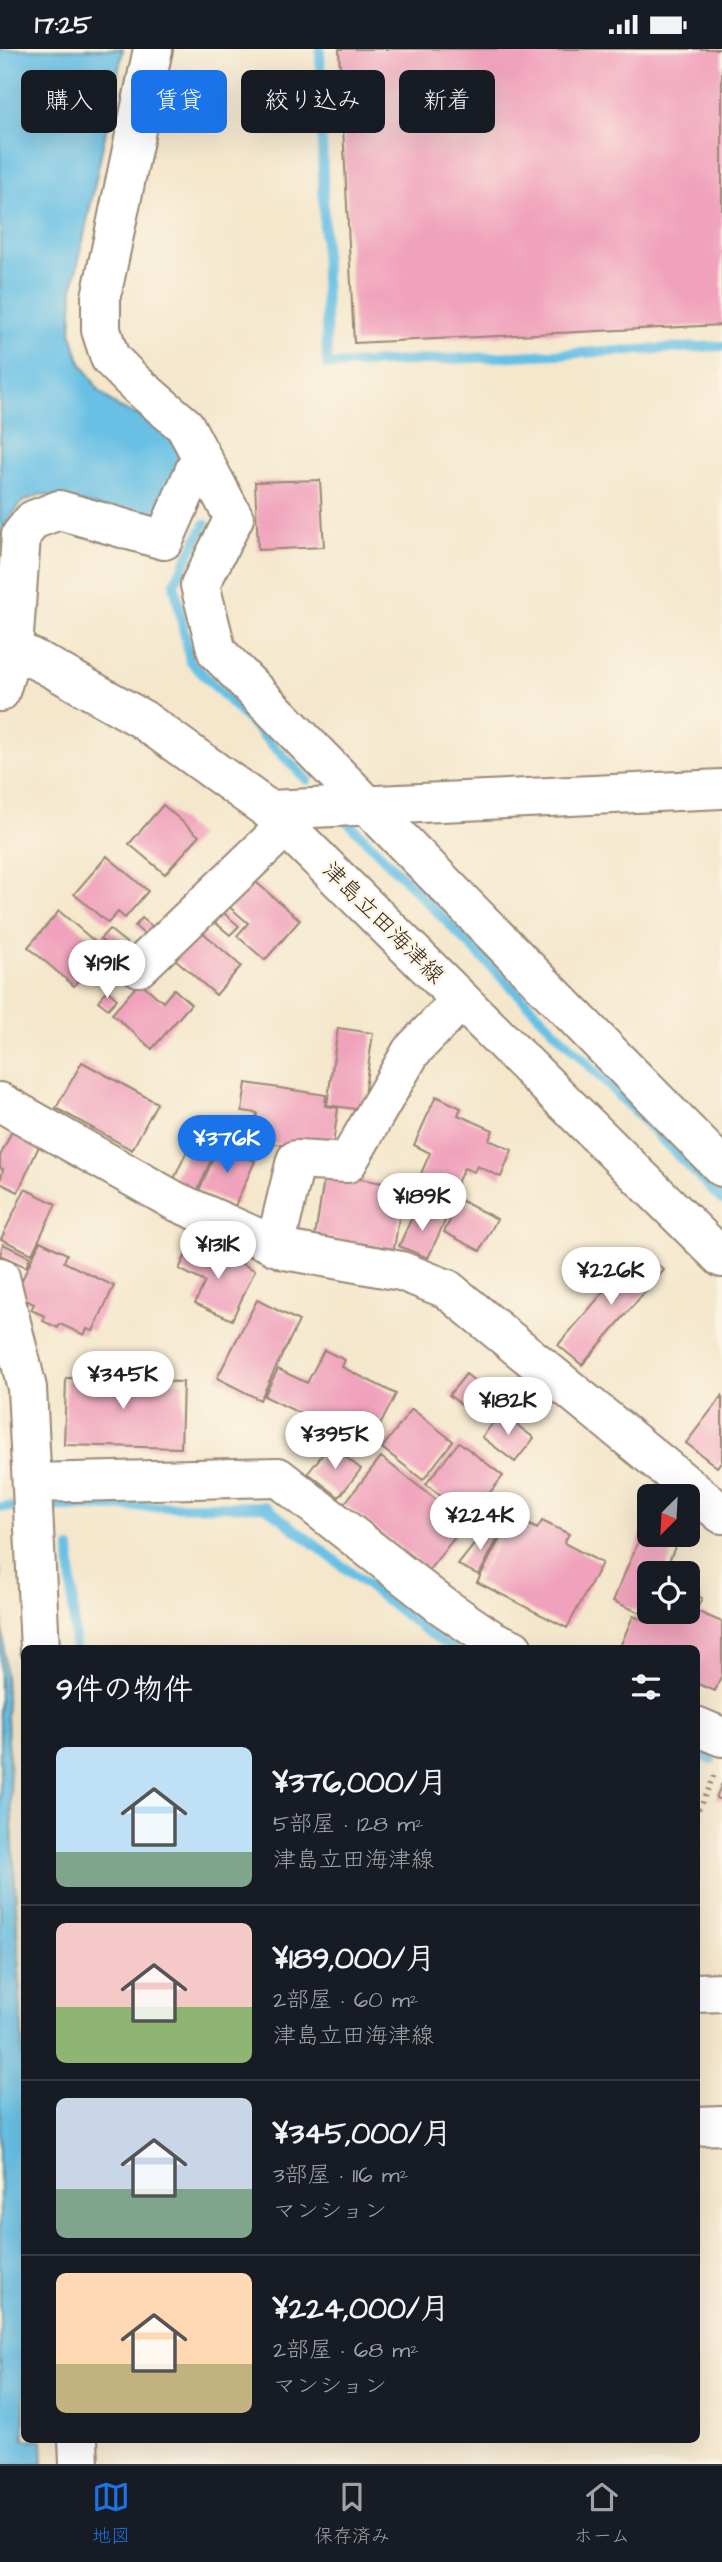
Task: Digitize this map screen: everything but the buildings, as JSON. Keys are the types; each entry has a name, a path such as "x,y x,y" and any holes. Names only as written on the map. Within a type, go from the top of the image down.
{"street":[{"path":"153,49 102,297 101,330 110,358 185,426 234,518 200,586 217,652 722,1167"},
{"path":"0,692 21,535 33,520 59,510 164,540 201,456"},
{"name":"津島立田海津線","path":"6,646 44,664 142,719 277,818 722,1258"},
{"path":"139,967 277,818 367,806 722,789"},
{"path":"275,1245 296,1160 347,1163 411,1052 461,1000"},
{"path":"0,1102 176,1201 285,1250 401,1271 447,1289 722,1514"},
{"path":"0,1277 27,1388 40,1645"},
{"path":"33,1483 278,1477 441,1605 504,1645"},
{"path":"700,1730 720,1753"},
{"path":"700,1993 722,1992"},
{"path":"700,2126 722,2125"},
{"path":"78,2443 79,2464"}],"path":[{"path":"700,1806 720,1753"}],"water":[{"path":"0,49 123,49 117,78 117,70 21,70 21,133 105,133 73,288 71,332 80,361 100,392 119,408 161,424 186,462 156,519 41,494 22,502 6,524 0,551"},
{"path":"0,1568 21,2011 21,2443 42,2443 43,2464 0,2464"}],"waterway":[{"path":"320,49 327,365 722,346"},
{"path":"205,524 174,584 190,661 307,780"},
{"path":"349,823 722,1200"},
{"path":"49,1507 265,1506 448,1645"},
{"path":"0,1507 17,1507"},
{"path":"70,1549 75,1645"},
{"path":"700,1756 711,1760"}]}
